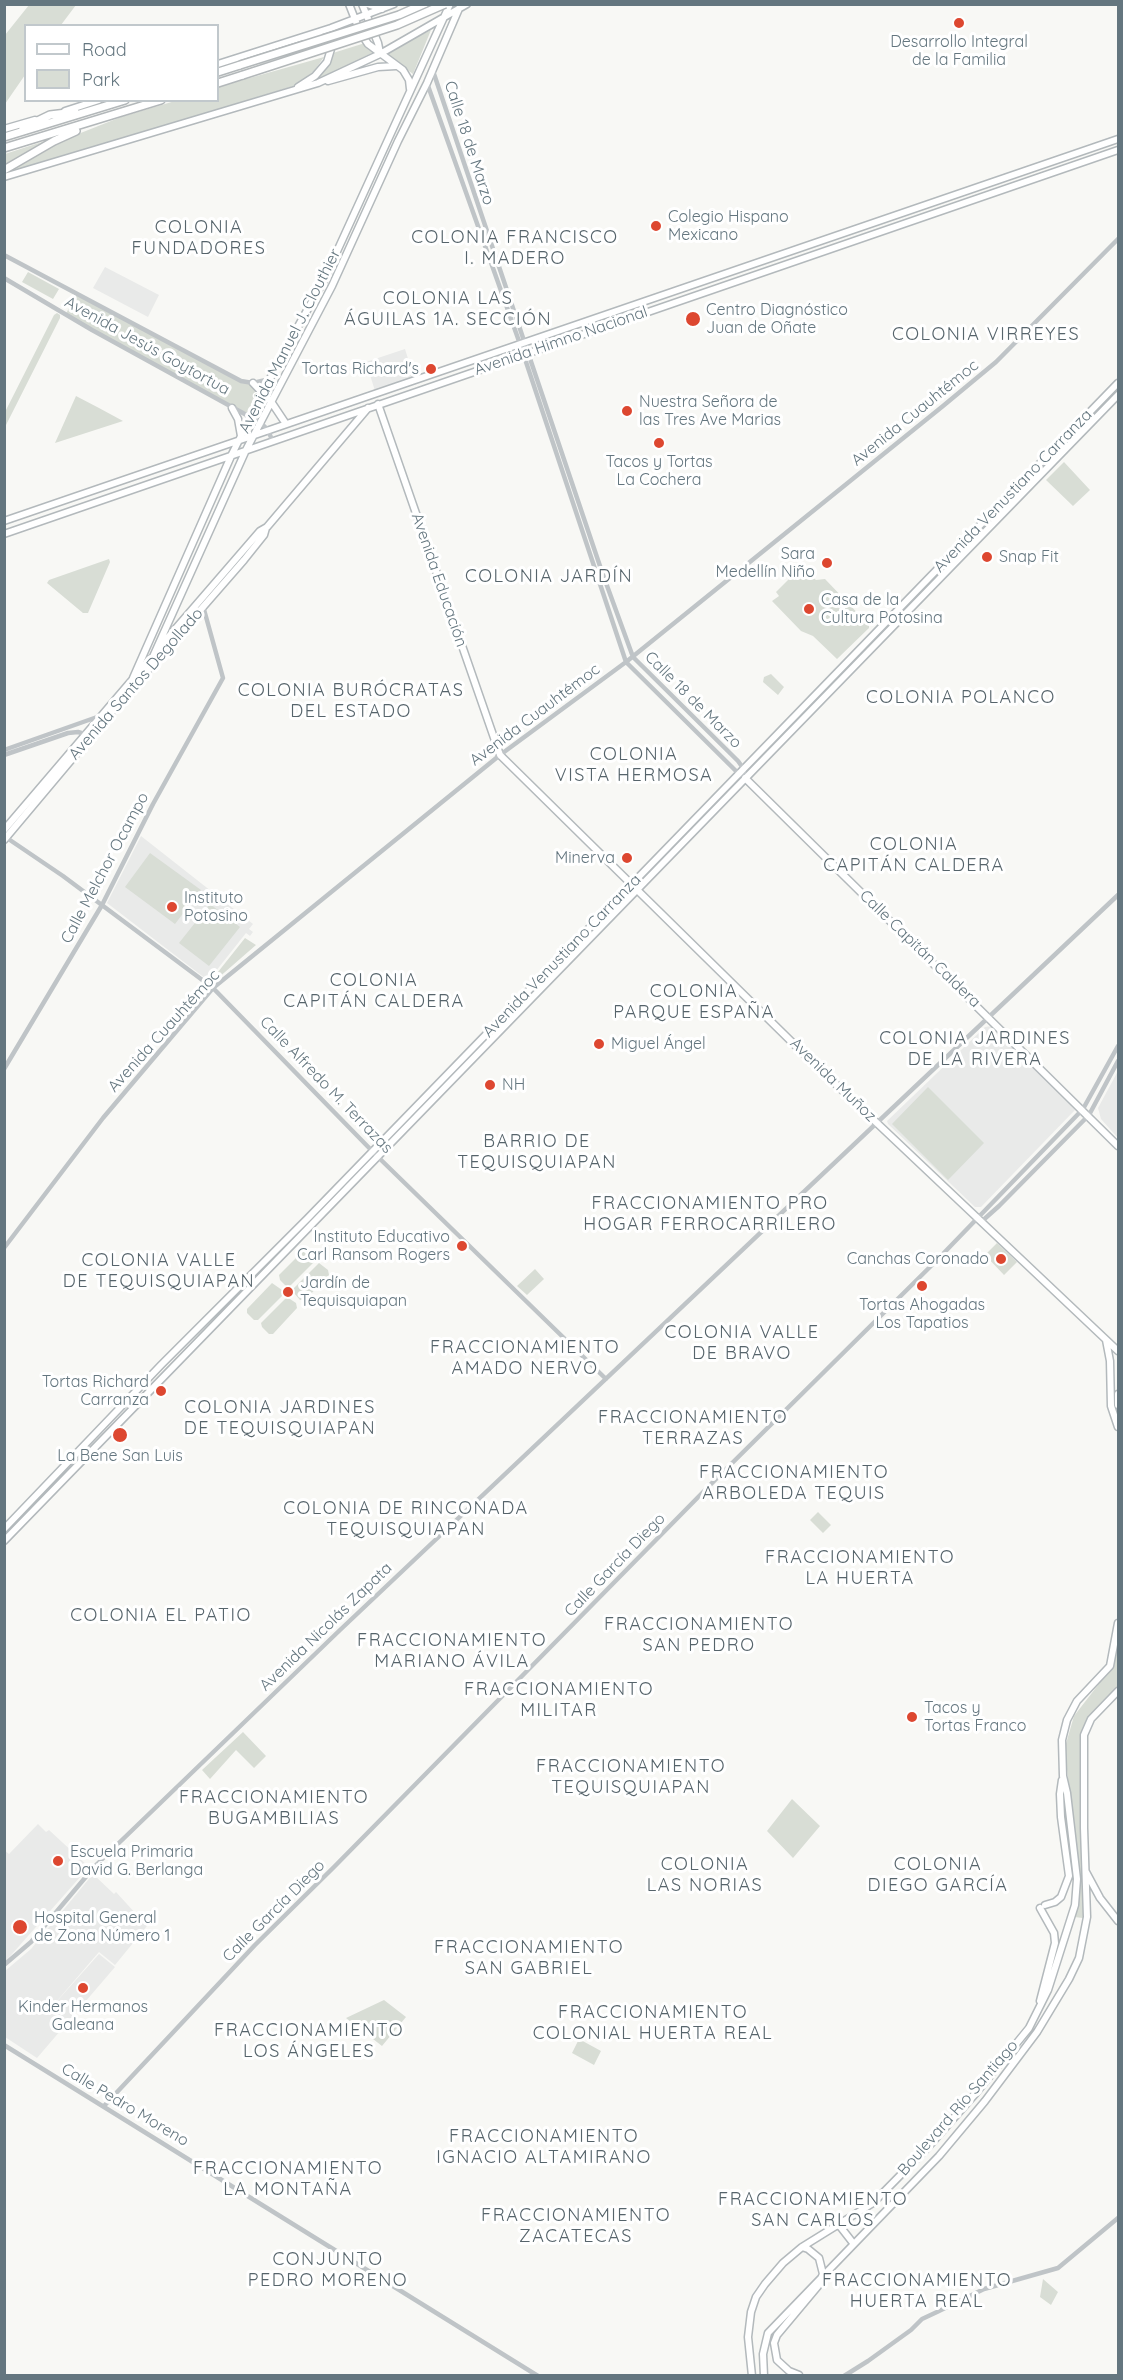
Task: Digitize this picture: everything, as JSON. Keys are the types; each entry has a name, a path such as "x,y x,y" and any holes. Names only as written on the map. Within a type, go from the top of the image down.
{"highway":[{"path":"219,72 399,15 424,4"},
{"path":"219,83 397,25 448,4"},
{"path":"4,137 119,102"},
{"path":"4,148 155,102"},
{"path":"4,137 50,116 94,110"},
{"path":"4,170 54,141 107,117"}],"main road":[{"path":"362,4 378,43 380,54"},
{"path":"367,4 382,10"},
{"path":"219,64 355,20 394,4"},
{"name":"Avenida Manuel J. Clouthier","path":"133,678 239,438 323,282 444,18 448,4"},
{"path":"318,83 380,54 467,4"},
{"path":"349,5 368,44 407,75 410,92"},
{"path":"339,25 345,18 349,5"},
{"name":"Avenida Manuel J. Clouthier","path":"147,670 246,450 333,286 398,141 427,84 460,7"},
{"path":"291,40 320,37 327,40 331,49 327,62 315,75 292,90"},
{"path":"4,177 292,90 348,77 378,67 398,66"},
{"path":"4,129 93,102"},
{"path":"390,135 398,141"},
{"name":"Avenida Himno Nacional","path":"4,521 239,438 255,435 1119,139"},
{"name":"Avenida Himno Nacional","path":"4,534 1119,150"},
{"path":"253,383 272,403 286,424"},
{"name":"Avenida Venustiano Carranza","path":"4,1541 633,887 741,771 1119,383"},
{"name":"Avenida Venustiano Carranza","path":"633,887 745,777 1119,395"},
{"name":"Avenida Educación","path":"378,404 500,755"},
{"path":"232,408 238,419 239,438"},
{"name":"Avenida Santos Degollado","path":"87,735 100,716 153,655 264,535 267,527 368,408"},
{"path":"174,585 183,589"},
{"name":"Avenida Santos Degollado","path":"5,836 87,735 147,670 201,604"},
{"name":"Avenida Muñoz","path":"500,755 877,1123 981,1218 1119,1351"},
{"name":"Calle Capitán Caldera","path":"745,777 1119,1146"},
{"name":"Avenida Venustiano Carranza","path":"4,1529 160,1365 375,1153"},
{"path":"1106,1339 1110,1361 1111,1406 1119,1427"},
{"path":"1119,1394 1119,1405"},
{"name":"Boulevard Río Santiago","path":"750,2376 748,2337 751,2312 756,2297 783,2263 802,2247 873,2203 929,2146 1029,2028 1048,1990 1075,1905 1077,1879 1063,1776 1062,1740 1067,1720 1077,1701 1110,1666 1119,1623"},
{"name":"Boulevard Río Santiago","path":"764,2376 763,2354 768,2332 931,2164 986,2101 1060,1997 1079,1958 1085,1938 1087,1917 1084,1735 1091,1719 1119,1691"},
{"path":"1036,2012 1055,1949 1054,1934 1042,1907 1061,1897 1069,1876 1061,1817 1060,1794 1063,1776"},
{"path":"1085,1870 1100,1898 1119,1921"},
{"path":"839,2225 853,2243"},
{"path":"799,2376 789,2371 777,2360 774,2343 777,2335 818,2286 823,2274 819,2258 802,2247"}],"street":[{"name":"Calle 18 de Marzo","path":"432,71 626,662 741,771"},
{"name":"Calle 18 de Marzo","path":"427,84 523,343"},
{"name":"Avenida Cuauhtémoc","path":"4,1248 103,1118 213,988 500,755 633,657 996,362 1119,239"},
{"name":"Avenida Jesús Goytortua","path":"4,255 241,381 253,383 270,379"},
{"name":"Avenida Jesús Goytortua","path":"4,278 261,423 268,430 272,440"},
{"name":"Calle 18 de Marzo","path":"526,353 633,657 745,777"},
{"name":"Calle Melchor Ocampo","path":"4,1069 102,905 153,804 223,678 201,604"},
{"path":"4,750 100,716"},
{"path":"4,755 68,734 87,735"},
{"name":"Calle Alfredo M. Terrazas","path":"5,836 213,988 375,1153 606,1379"},
{"name":"Avenida Nicolás Zapata","path":"4,1965 31,1942 95,1866 440,1534 1119,896"},
{"path":"981,1218 1083,1109 1119,1046"},
{"path":"981,1218 1089,1116 1119,1061"},
{"name":"Calle García Diego","path":"104,2106 255,1945 713,1482 981,1218"},
{"name":"Calle Pedro Moreno","path":"4,2045 538,2376"},
{"path":"844,2376 911,2330 922,2319 995,2285 1058,2268 1119,2218"}],"shaded area":[{"path":"105,267 159,295 148,317 93,288"},
{"path":"405,349 414,378 375,391 366,362"},
{"name":"Instituto Potosino","path":"141,836 253,924 249,929 253,932 250,936 246,933 212,976 217,980 214,982 210,982 107,903"},
{"path":"992,1026 1075,1110 981,1207 975,1207 887,1121 985,1027"},
{"path":"1118,1071 1118,1138 1101,1119 1098,1108"},
{"name":"Hospital General de Zona Número 1","path":"38,1824 46,1832 49,1830 89,1867 5,1962 4,1850 9,1854"},
{"path":"93,1874 114,1894 116,1892 147,1926 115,1965 99,1952 50,2009 99,1954 115,1967 37,2058 5,2037 5,1971 31,1949"}],"green space":[{"path":"29,5 76,5 62,24 24,24 24,76 5,104 5,35"},
{"path":"431,30 413,74 385,54"},
{"path":"365,43 374,52 315,81 333,53"},
{"path":"324,57 314,71 297,85 6,174 63,140 121,117 172,102 219,102 219,87"},
{"path":"48,140 5,165 5,154"},
{"path":"28,272 59,289 53,299 22,282"},
{"path":"76,293 241,381 253,383 270,379 250,418 66,314"},
{"path":"57,313 60,318 5,427 5,412"},
{"path":"76,396 99,408 123,421 55,443"},
{"path":"1064,462 1090,490 1073,506 1046,480"},
{"path":"109,559 110,562 88,613 83,613 47,583 49,580"},
{"path":"801,567 816,580 825,579 869,625 869,628 837,659 813,636 801,631 772,601 779,596 776,592"},
{"path":"771,674 784,687 778,695 763,682 764,677"},
{"path":"150,853 201,890 175,924 125,887"},
{"path":"210,904 240,927 209,966 179,943"},
{"path":"245,938 256,945 217,979 214,977"},
{"path":"928,1087 984,1143 948,1180 892,1124"},
{"name":"Canchas Coronado","path":"997,1243 1017,1262 1004,1275 985,1255"},
{"path":"309,1250 315,1261 290,1286 286,1286 280,1280 279,1275 303,1251"},
{"path":"319,1263 328,1270 329,1275 305,1300 300,1300 293,1289"},
{"path":"535,1269 544,1279 527,1295 517,1286"},
{"path":"272,1283 282,1290 283,1295 258,1320 254,1320 247,1313 247,1309"},
{"path":"287,1297 296,1303 297,1308 273,1334 269,1334 261,1323"},
{"path":"818,1512 831,1525 823,1533 810,1520"},
{"path":"1118,1643 1118,1687 1087,1719 1080,1745 1084,1893 1083,1918 1074,1917 1078,1893 1065,1747 1074,1716 1112,1667"},
{"path":"243,1732 266,1756 254,1768 236,1750 210,1779 202,1770"},
{"path":"792,1799 820,1826 793,1858 767,1831"},
{"path":"384,2000 406,2017 382,2046 346,2018"},
{"path":"579,2039 601,2051 594,2065 572,2053"},
{"path":"1043,2279 1058,2292 1051,2305 1040,2297"}],"place":[{"name":"Desarrollo Integral de la Familia","path":"959,23"},
{"name":"Colegio Hispano Mexicano","path":"656,226"},
{"name":"Centro Diagnóstico Juan de Oñate","path":"693,319"},
{"name":"Tortas Richard's","path":"431,369"},
{"name":"Nuestra Señora de las Tres Ave Marias","path":"627,411"},
{"name":"Tacos y Tortas La Cochera","path":"659,443"},
{"name":"Snap Fit","path":"987,557"},
{"name":"Sara Medellín Niño","path":"827,563"},
{"name":"Casa de la Cultura Potosina","path":"809,609"},
{"name":"Minerva","path":"627,858"},
{"name":"Instituto Potosino","path":"172,907"},
{"name":"Miguel Ángel","path":"599,1044"},
{"name":"NH","path":"490,1085"},
{"name":"Instituto Educativo Carl Ransom Rogers","path":"462,1246"},
{"name":"Canchas Coronado","path":"1001,1259"},
{"name":"Tortas Ahogadas Los Tapatios","path":"922,1286"},
{"name":"Jardín de Tequisquiapan","path":"288,1292"},
{"name":"Tortas Richard Carranza","path":"161,1391"},
{"name":"La Bene San Luis","path":"120,1435"},
{"name":"Tacos y Tortas Franco","path":"912,1717"},
{"name":"Escuela Primaria David G. Berlanga","path":"58,1861"},
{"name":"Hospital General de Zona Número 1","path":"20,1927"},
{"name":"Kinder Hermanos Galeana","path":"83,1988"}],"district":[{"name":"COLONIA FUNDADORES","path":"199,238"},
{"name":"COLONIA FRANCISCO I. MADERO","path":"515,248"},
{"name":"COLONIA LAS ÁGUILAS 1A. SECCIÓN","path":"448,309"},
{"name":"COLONIA VIRREYES","path":"986,335"},
{"name":"COLONIA JARDÍN","path":"549,577"},
{"name":"COLONIA POLANCO","path":"961,698"},
{"name":"COLONIA BURÓCRATAS DEL ESTADO","path":"351,701"},
{"name":"COLONIA VISTA HERMOSA","path":"634,765"},
{"name":"COLONIA CAPITÁN CALDERA","path":"914,855"},
{"name":"COLONIA CAPITÁN CALDERA","path":"374,991"},
{"name":"COLONIA PARQUE ESPAÑA","path":"694,1002"},
{"name":"COLONIA JARDINES DE LA RIVERA","path":"975,1049"},
{"name":"BARRIO DE TEQUISQUIAPAN","path":"537,1152"},
{"name":"FRACCIONAMIENTO PRO HOGAR FERROCARRILERO","path":"710,1214"},
{"name":"COLONIA VALLE DE TEQUISQUIAPAN","path":"159,1271"},
{"name":"COLONIA VALLE DE BRAVO","path":"742,1343"},
{"name":"FRACCIONAMIENTO AMADO NERVO","path":"525,1358"},
{"name":"COLONIA JARDINES DE TEQUISQUIAPAN","path":"280,1418"},
{"name":"FRACCIONAMIENTO TERRAZAS","path":"693,1428"},
{"name":"FRACCIONAMIENTO ARBOLEDA TEQUIS","path":"794,1483"},
{"name":"COLONIA DE RINCONADA TEQUISQUIAPAN","path":"406,1519"},
{"name":"FRACCIONAMIENTO LA HUERTA","path":"860,1568"},
{"name":"COLONIA EL PATIO","path":"161,1616"},
{"name":"FRACCIONAMIENTO SAN PEDRO","path":"699,1635"},
{"name":"FRACCIONAMIENTO MARIANO ÁVILA","path":"452,1651"},
{"name":"FRACCIONAMIENTO MILITAR","path":"559,1700"},
{"name":"FRACCIONAMIENTO TEQUISQUIAPAN","path":"631,1777"},
{"name":"FRACCIONAMIENTO BUGAMBILIAS","path":"274,1808"},
{"name":"COLONIA LAS NORIAS","path":"705,1875"},
{"name":"COLONIA DIEGO GARCÍA","path":"938,1875"},
{"name":"FRACCIONAMIENTO SAN GABRIEL","path":"529,1958"},
{"name":"FRACCIONAMIENTO COLONIAL HUERTA REAL","path":"653,2023"},
{"name":"FRACCIONAMIENTO LOS ÁNGELES","path":"309,2041"},
{"name":"FRACCIONAMIENTO IGNACIO ALTAMIRANO","path":"544,2147"},
{"name":"FRACCIONAMIENTO LA MONTAÑA","path":"288,2179"},
{"name":"FRACCIONAMIENTO SAN CARLOS","path":"813,2210"},
{"name":"FRACCIONAMIENTO ZACATECAS","path":"576,2226"},
{"name":"CONJUNTO PEDRO MORENO","path":"328,2270"},
{"name":"FRACCIONAMIENTO HUERTA REAL","path":"917,2291"}]}
